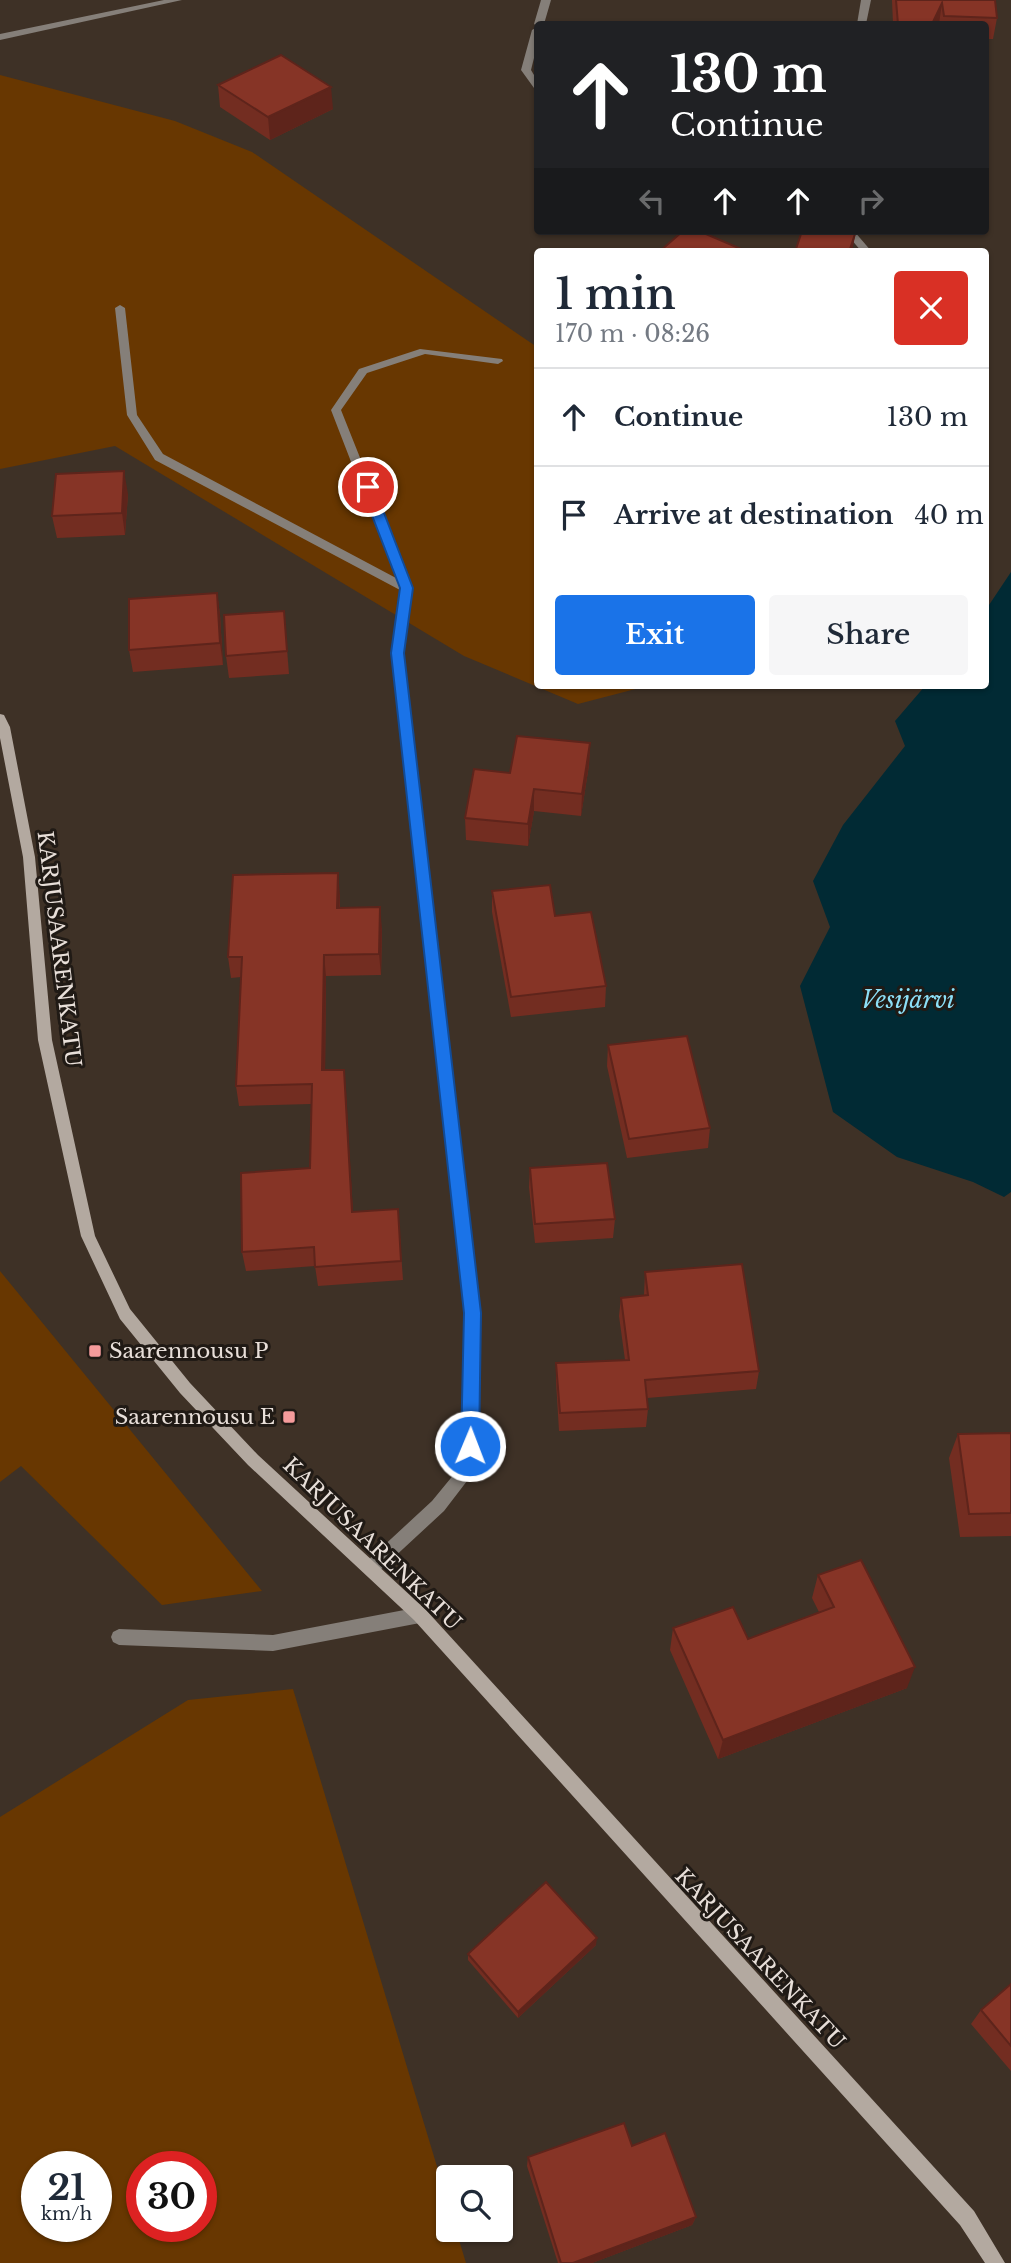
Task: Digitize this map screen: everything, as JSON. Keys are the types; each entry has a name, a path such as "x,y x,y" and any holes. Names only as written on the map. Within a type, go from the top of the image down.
{"street":[{"path":"0,37 177,0"},
{"path":"540,21 546,0"},
{"path":"862,21 866,0"},
{"path":"534,41 526,70 534,82"},
{"path":"120,308 132,415 159,457 406,588"},
{"path":"371,1568 438,1506 462,1476 470,1446 472,1313 397,653 406,588 336,410 363,371 424,351 498,361"},
{"name":"KARJUSAARENKATU","path":"0,718 29,858 45,1040 88,1236 125,1314 185,1388 253,1460 420,1615 967,2218 996,2263"},
{"path":"119,1637 273,1643 420,1615"}],"shaded area":[{"path":"0,75 175,121 252,152 534,345 534,685 464,656 115,446 0,469"},
{"path":"542,689 636,689 578,704"},
{"path":"0,1271 262,1591 162,1605 21,1466 0,1482"},
{"path":"293,1689 437,2165 436,2242 460,2242 466,2263 0,2263 0,1817 188,1700"}],"water":[{"name":"Vesijärvi","path":"1011,572 1011,1192 1004,1197 973,1182 897,1157 833,1112 800,986 830,927 813,881 843,825 905,746 895,721 922,689 989,689 989,605"}],"building":[{"path":"896,0 995,0 997,18 944,16 942,3 933,21 898,21"},
{"path":"281,55 331,87 268,117 218,85"},
{"path":"678,235 708,235 739,248 664,248"},
{"path":"801,235 855,235 850,248 796,248"},
{"path":"124,471 122,513 52,516 56,474"},
{"path":"217,593 220,643 129,650 129,599"},
{"path":"284,611 287,651 226,656 224,615"},
{"path":"517,736 590,743 582,794 534,789 528,824 465,818 474,769 510,773"},
{"path":"338,873 337,908 380,907 379,954 324,955 322,1070 344,1070 352,1212 398,1209 401,1261 315,1267 314,1247 242,1252 241,1173 310,1168 312,1084 236,1086 242,957 228,957 233,875"},
{"path":"550,885 555,916 591,912 606,986 511,997 492,891"},
{"path":"687,1036 710,1128 629,1139 608,1045"},
{"path":"607,1163 615,1219 535,1224 530,1168"},
{"path":"742,1264 759,1371 645,1380 648,1409 560,1413 556,1363 629,1360 621,1298 648,1295 645,1272"},
{"path":"1011,1433 1011,1513 969,1514 958,1434"},
{"path":"861,1560 915,1667 723,1740 673,1628 733,1607 748,1639 834,1607 818,1575"},
{"path":"546,1882 597,1938 518,2012 468,1954"},
{"path":"1011,1984 1011,2046 981,2010"},
{"path":"624,2123 632,2146 665,2133 696,2217 573,2263 561,2263 528,2157"}],"place":[{"name":"Saarennousu P","path":"95,1351"},
{"name":"Saarennousu E","path":"289,1417"}],"route":[{"path":"368,487 406,588 397,653 472,1313 470,1446"}]}
